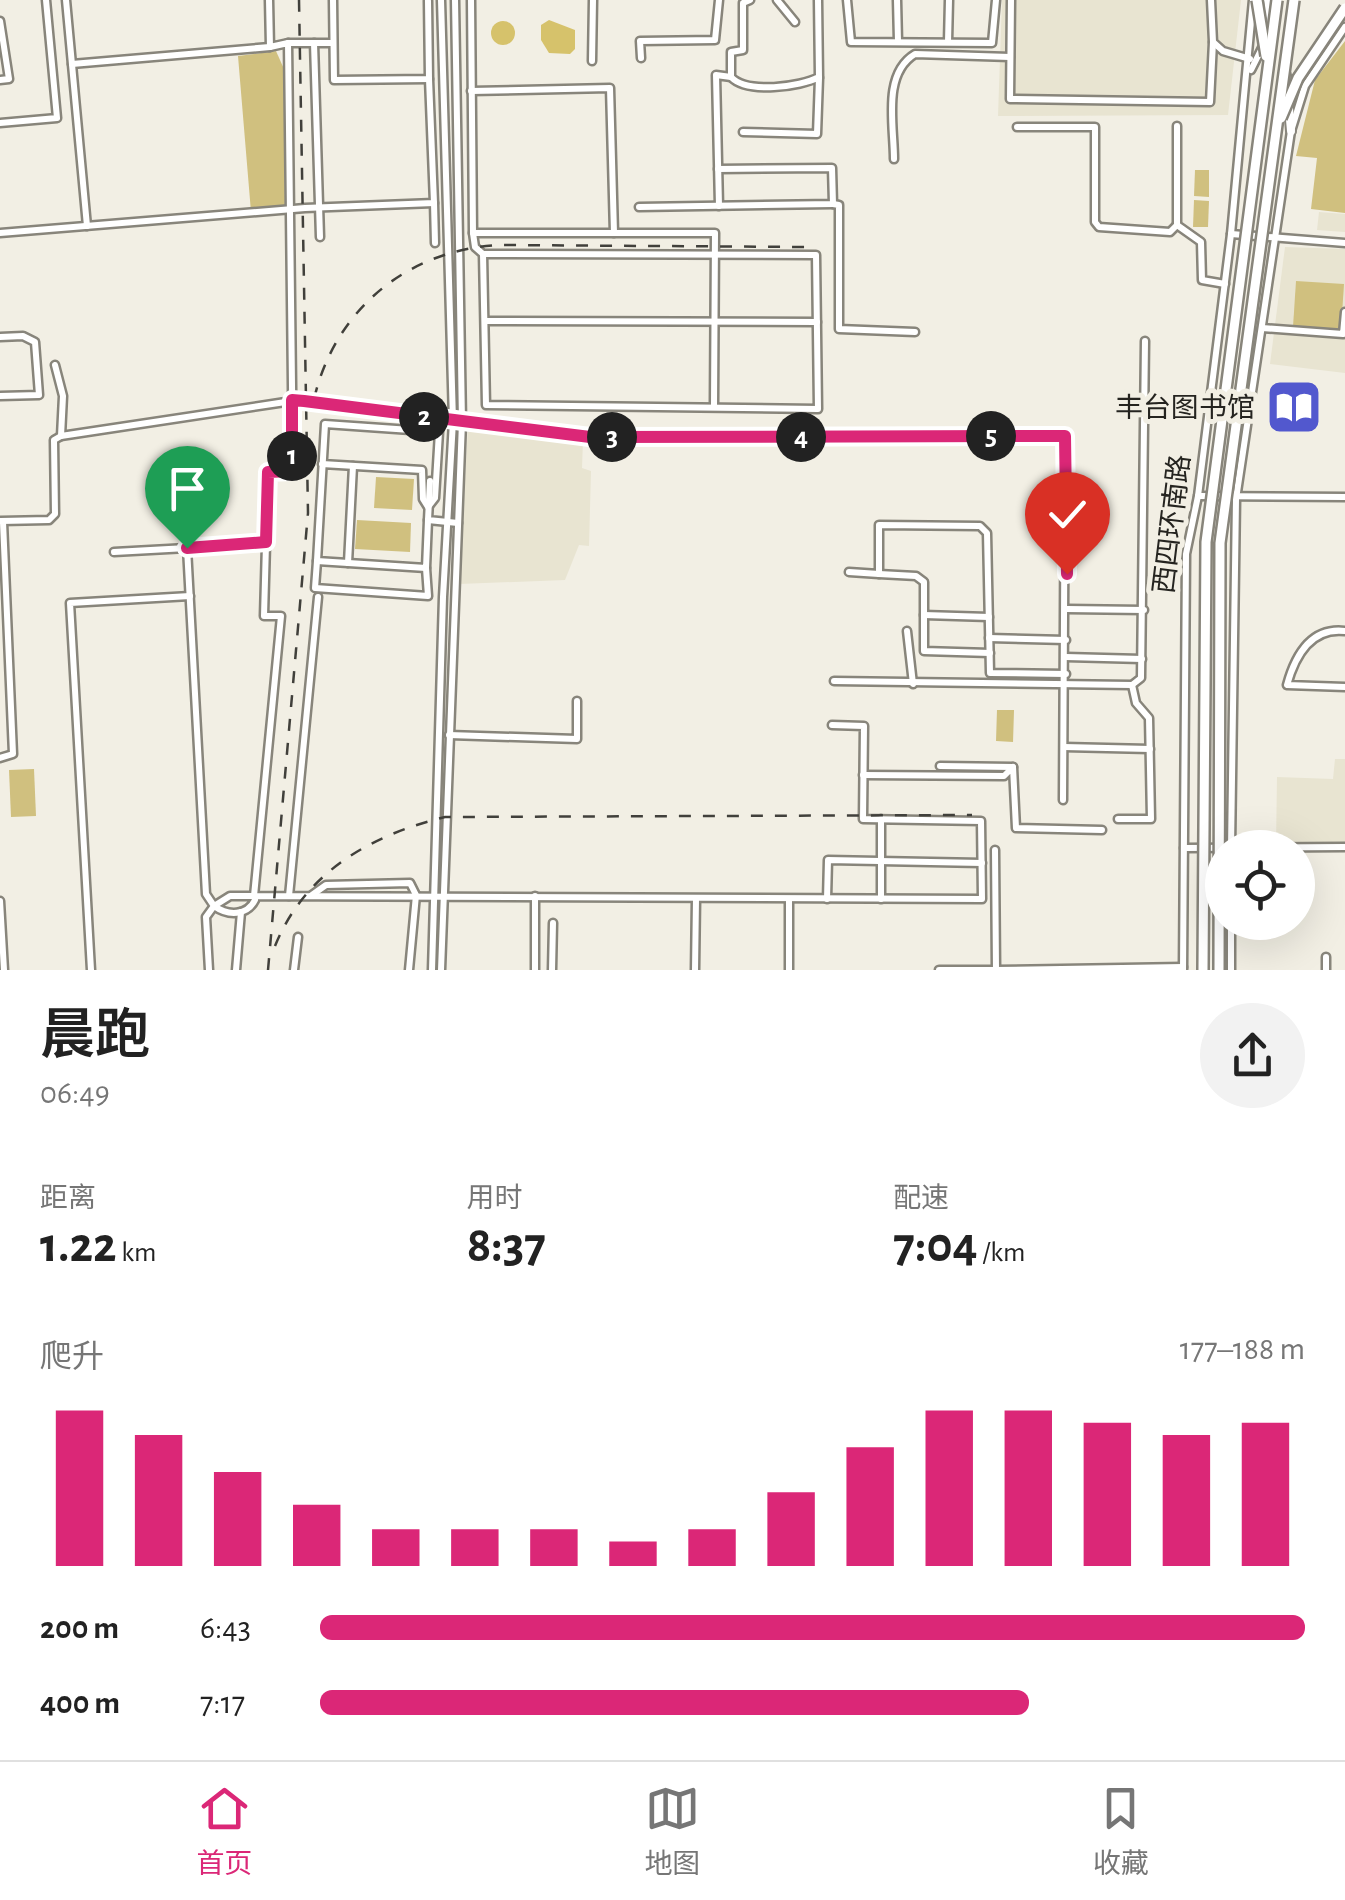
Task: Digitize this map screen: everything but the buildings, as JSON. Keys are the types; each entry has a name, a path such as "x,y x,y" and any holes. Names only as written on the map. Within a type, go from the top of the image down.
{"highway":[{"path":"1255,0 1267,68"},
{"name":"西四环南路","path":"1205,562 1277,0"},
{"name":"西四环南路","path":"1220,563 1294,6"},
{"path":"1276,130 1298,78 1345,8"},
{"name":"西四环南路","path":"1218,601 1219,970"},
{"name":"西四环南路","path":"1202,619 1202,970"}],"main road":[{"name":"西四环南路","path":"1202,970 1205,562 1210,497 1271,31 1268,0"},
{"name":"西四环南路","path":"1218,830 1220,563 1294,6"},
{"path":"1285,66 1291,130"},
{"name":"西四环南路","path":"1219,940 1219,970"}],"street":[{"path":"0,124 57,118 46,0"},
{"path":"66,0 88,226"},
{"path":"269,0 270,47"},
{"path":"333,0 334,80 429,79"},
{"path":"440,0 458,422 447,522 438,895 441,970"},
{"path":"432,970 449,735 458,523 455,0"},
{"path":"471,0 475,247 483,254 816,255 818,408 486,405 483,254"},
{"path":"592,0 592,61"},
{"path":"640,58 640,40 715,40 718,0"},
{"path":"731,77 731,52 743,50 743,3 750,0"},
{"path":"778,0 795,22"},
{"path":"742,132 817,134 818,0"},
{"path":"847,0 851,42 992,43 996,0"},
{"path":"897,0 898,41"},
{"path":"948,0 948,42"},
{"path":"1011,0 1010,99 1210,102 1212,0"},
{"path":"1248,76 1255,0"},
{"path":"428,2 435,244"},
{"path":"0,21 8,79 0,80"},
{"name":"西四环南路","path":"1231,830 1231,499 1262,328 1291,130 1305,86 1345,28"},
{"name":"西四环南路","path":"1183,968 1186,554 1198,496 1248,76 1271,31"},
{"path":"1213,42 1250,59"},
{"path":"72,64 288,44 333,44"},
{"path":"187,548 206,894 214,906 241,912 253,905 281,616 264,616 268,472 292,471 288,44"},
{"path":"314,44 320,238"},
{"path":"894,159 894,82 902,62 915,54 1010,57"},
{"path":"719,206 716,75 731,77 740,84 803,86 819,77"},
{"path":"471,91 610,88 614,233"},
{"path":"1017,127 1095,128 1095,222 1100,227 1170,232 1177,225 1177,126"},
{"path":"718,168 832,168 833,204"},
{"path":"0,233 290,209 434,203"},
{"path":"638,207 839,204 839,329 916,332"},
{"path":"1177,225 1201,242 1202,280 1225,284"},
{"path":"473,233 715,233 714,408"},
{"path":"1231,234 1345,242"},
{"path":"1262,328 1344,334 1345,312"},
{"path":"486,321 817,322"},
{"path":"0,338 23,336 36,342 38,395 0,396"},
{"path":"834,681 1066,686 1132,685 1141,678 1145,341"},
{"path":"55,364 62,396 62,436"},
{"path":"0,758 13,754 2,521 49,520 55,514 54,440 292,400 590,437 1065,436 1063,800"},
{"path":"428,507 435,498 439,432 324,424 315,588 428,596 426,568 428,507 430,481"},
{"path":"322,464 422,470 423,499 428,507"},
{"path":"348,562 353,466"},
{"path":"1198,496 1345,496"},
{"path":"428,520 458,523"},
{"path":"879,574 879,526 980,526 987,533 990,673 1066,674"},
{"path":"114,552 266,542"},
{"path":"317,561 426,568"},
{"path":"849,572 920,578 924,651 990,654"},
{"path":"91,970 70,603 190,596"},
{"path":"289,896 318,598"},
{"path":"1066,609 1144,610"},
{"path":"924,615 989,617"},
{"path":"1345,631 1332,630 1306,644 1287,685 1345,687"},
{"path":"907,631 913,684"},
{"path":"989,638 1066,640"},
{"path":"1066,656 1142,659"},
{"path":"1118,819 1151,819 1149,718 1136,703 1132,685"},
{"path":"449,735 576,739 577,702"},
{"path":"209,970 206,917 214,906 230,896 982,899 982,822 862,819 864,726 832,725"},
{"path":"1064,747 1150,749"},
{"path":"940,766 1013,767"},
{"path":"863,775 1004,776 1013,767"},
{"path":"1013,767 1016,828 1102,830"},
{"path":"881,818 881,899"},
{"path":"1184,848 1202,847"},
{"path":"1315,847 1345,847"},
{"path":"995,850 996,970"},
{"path":"827,899 828,860 982,863"},
{"path":"409,970 416,895"},
{"path":"535,970 536,896"},
{"path":"695,970 696,899"},
{"path":"789,899 789,970"},
{"path":"0,901 4,970"},
{"path":"236,970 241,912"},
{"path":"552,970 553,923"},
{"path":"294,970 298,937"},
{"path":"1231,940 1231,970"},
{"path":"1326,958 1326,970"},
{"path":"939,970 1183,968"}],"shaded area":[{"path":"1002,0 1241,0 1228,115 998,116"},
{"path":"549,20 575,30 575,49 570,54 549,53 541,40 541,25"},
{"path":"503,21 515,33 503,45 491,33"},
{"path":"1345,41 1345,213 1311,209 1317,158 1296,156 1315,80"},
{"path":"276,51 284,69 285,209 251,212 238,56"},
{"path":"1195,170 1209,170 1209,197 1194,196"},
{"path":"1194,200 1209,201 1208,227 1193,227"},
{"path":"1319,212 1345,214 1345,232 1317,230"},
{"path":"1285,247 1345,249 1345,373 1270,364"},
{"path":"1296,281 1344,284 1341,330 1293,327"},
{"path":"468,428 583,440 582,468 591,471 589,546 579,545 565,580 459,584"},
{"path":"376,477 414,479 412,510 374,508"},
{"path":"357,520 411,523 410,552 355,549"},
{"path":"997,710 1014,710 1013,742 996,741"},
{"path":"1335,759 1345,759 1345,843 1315,843 1315,830 1276,830 1277,777 1333,779"},
{"path":"34,769 36,816 11,817 9,770"}],"railway":[{"path":"268,970 308,513 299,0"},
{"path":"314,399 324,367 357,313 379,291 433,259 497,245 809,247"},
{"path":"275,946 288,920 322,877 391,834 445,817 972,815"}],"place":[{"name":"丰台图书馆","path":"1294,407"}],"route":[{"path":"187,548 266,542 268,472 292,471 292,400 545,435 1065,436 1067,574"}]}
